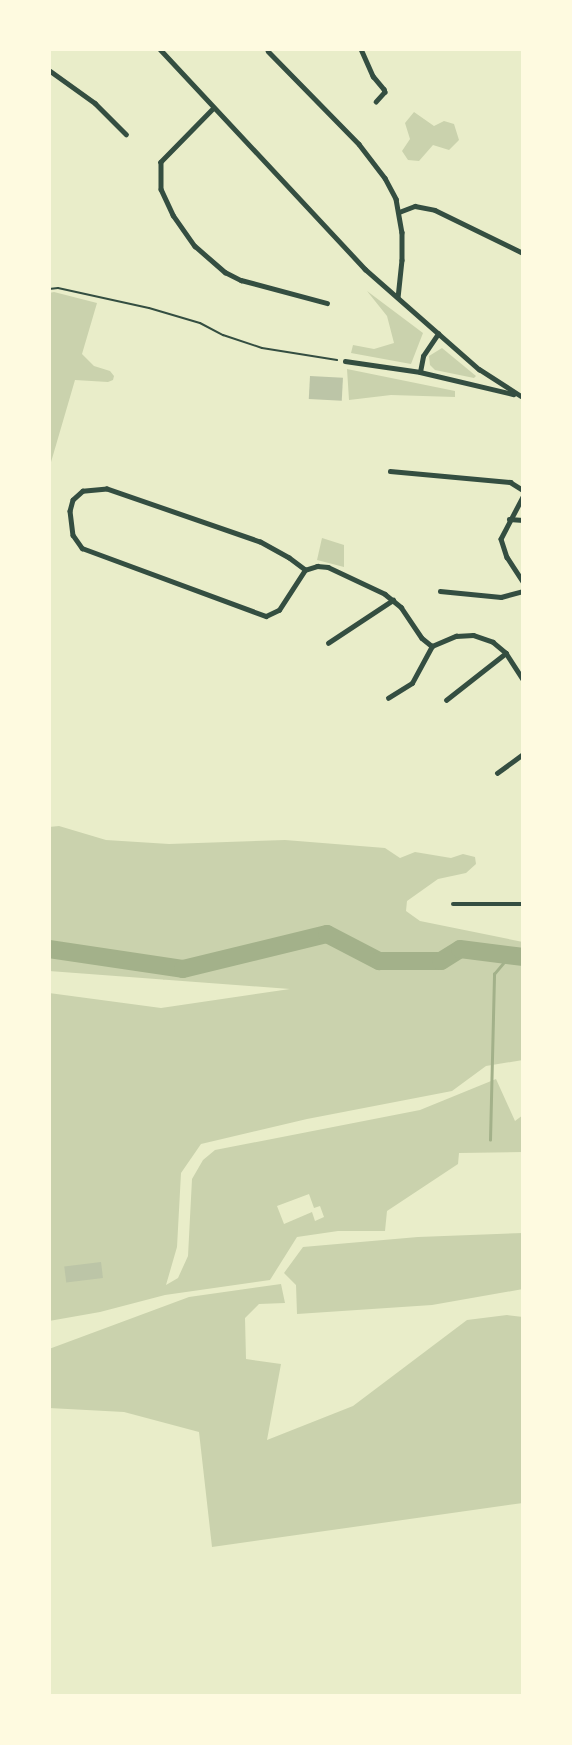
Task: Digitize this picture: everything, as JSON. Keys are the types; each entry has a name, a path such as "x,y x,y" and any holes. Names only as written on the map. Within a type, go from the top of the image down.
{"street":[{"path":"160,49 365,269 489,377 522,396"},
{"path":"361,49 373,76 385,92 376,102"},
{"path":"268,51 359,144 385,178 399,212 402,260 397,298"},
{"path":"49,70 95,103 126,134"},
{"path":"214,108 161,162 161,189 173,215 195,246 225,272 241,280 327,303"},
{"path":"399,212 415,206 435,210 523,253"},
{"path":"420,372 423,356 438,334"},
{"path":"345,361 420,372 522,396"},
{"path":"390,471 510,482 523,491"},
{"path":"304,570 260,542 107,489 83,491 73,500 70,511 73,535 82,548 265,616 279,610 304,570 317,566 328,567 393,600 401,607 422,638 432,646"},
{"path":"523,497 502,532 502,545 514,571 523,582"},
{"path":"509,519 523,520"},
{"path":"440,590 501,597 523,591"},
{"path":"328,643 393,600"},
{"path":"388,698 412,683 432,646 456,636 473,635 493,642 506,653 523,679"},
{"path":"446,700 506,653"},
{"path":"497,773 523,754"},
{"path":"453,904 523,904"}],"path":[{"path":"49,289 58,288 149,308 200,323 223,335 262,348 306,358 345,361"}],"green space":[{"path":"414,112 434,126 444,121 454,124 459,140 449,150 433,145 419,161 408,160 402,151 410,139 405,123"},
{"path":"367,291 423,333 411,364 351,353 353,345 374,349 394,343 387,316"},
{"path":"49,293 97,303 82,354 94,366 110,371 114,376 113,380 108,382 75,380 49,469"},
{"path":"442,348 476,376 474,378 435,370 430,365 429,356"},
{"path":"347,369 455,391 455,397 391,395 349,400"},
{"path":"322,538 344,545 344,567 317,560"},
{"path":"59,826 106,840 169,844 285,840 385,848 400,858 415,852 451,858 463,854 475,857 476,864 466,873 438,879 407,901 406,911 420,921 523,942 523,1060 486,1066 452,1091 307,1119 201,1144 181,1173 177,1247 166,1285 178,1278 188,1256 192,1179 203,1160 215,1150 420,1110 496,1079 515,1121 523,1115 523,1152 459,1153 458,1164 387,1211 385,1231 338,1231 297,1237 270,1280 165,1295 100,1312 49,1321 49,993 161,1008 290,989 49,971 49,827","holes":["309,1194 314,1208 320,1206 324,1217 315,1221 312,1212 284,1224 277,1206"]},
{"path":"523,1233 523,1289 432,1305 297,1314 296,1285 284,1273 303,1247 418,1237"},
{"path":"281,1284 285,1303 259,1304 245,1318 246,1359 281,1364 267,1440 353,1406 467,1320 507,1315 523,1317 523,1503 212,1547 199,1432 124,1412 49,1408 49,1349 189,1297"}],"building":[{"path":"310,376 343,378 342,401 309,399"},
{"path":"101,1262 103,1278 66,1282 64,1267"}],"waterway":[{"path":"49,949 183,969 327,934 379,961 441,961 460,949 523,957"},
{"path":"490,1140 494,974 510,955"}]}
